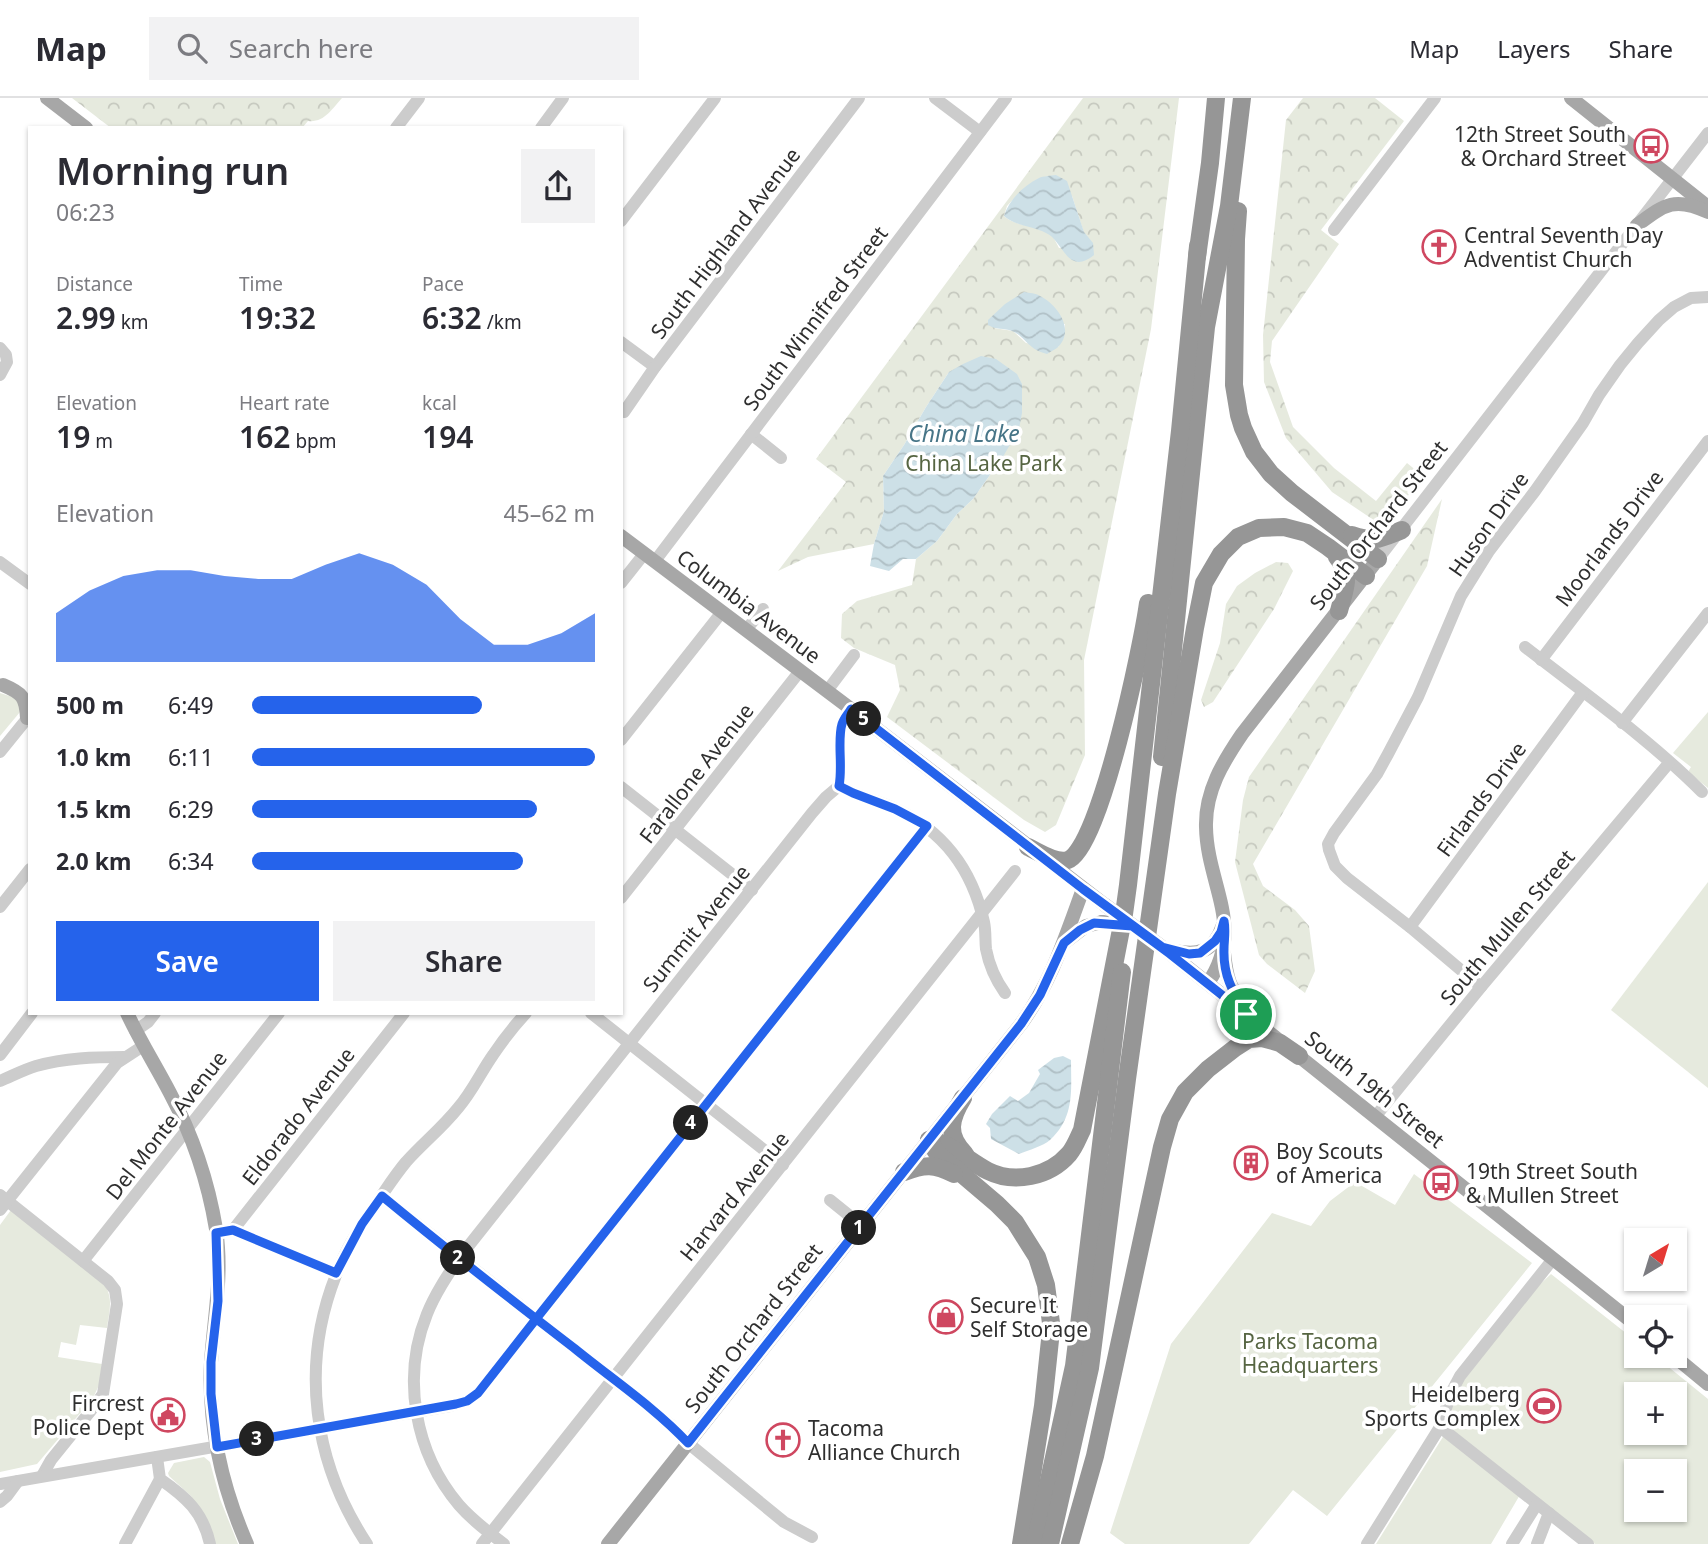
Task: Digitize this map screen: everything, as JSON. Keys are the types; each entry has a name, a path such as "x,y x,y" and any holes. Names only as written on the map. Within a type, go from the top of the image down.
{"highway":[{"path":"1028,847 1052,858 1063,860 1074,856 1094,820 1108,783 1144,630 1181,380 1216,98"},
{"path":"1141,976 1206,327 1229,206 1242,98"},
{"path":"1247,98 1236,239 1234,385 1243,428 1254,452 1271,474 1378,559"},
{"path":"1035,1544 1074,1366 1121,994 1128,885 1180,431 1198,246"},
{"path":"1335,526 1366,539 1377,540 1402,530"},
{"path":"1050,1544 1090,1368 1167,794 1204,583 1221,554 1238,537 1259,528 1284,527 1307,533 1366,576"},
{"path":"1328,547 1344,565 1347,580 1339,611"},
{"path":"934,1134 943,1143 982,1167 996,1174 1019,1177 1048,1171 1063,1160 1075,1145 1082,1130 1089,1097 1128,885"},
{"path":"1070,1544 1096,1456 1170,1119 1185,1092 1208,1069 1249,1039 1274,1041 1299,1056"},
{"path":"963,1098 953,1118 952,1131 956,1144 970,1159"},
{"path":"934,1134 937,1153 1002,1209 1021,1231 1037,1257 1046,1284 1051,1323 1043,1406 1021,1544"},
{"path":"904,1172 924,1166 938,1167 980,1189"}],"main road":[{"path":"47,98 83,126"},
{"path":"1571,98 1708,207"},
{"path":"1637,225 1668,204 1681,203 1708,213"},
{"name":"Columbia Avenue","path":"623,538 851,709"},
{"name":"South Orchard Street","path":"1208,983 1216,971 1225,937 1206,828 1213,784 1242,734 1378,559"},
{"path":"1,685 28,686"},
{"path":"1,685 18,691 26,701 28,716"},
{"name":"South 19th Street","path":"851,709 1083,889 1168,951 1624,1315"},
{"name":"South Orchard Street","path":"608,1544 854,1228 904,1172 1031,1011 1064,943 1083,889"},
{"path":"1168,951 1200,953 1215,941 1224,921"},
{"path":"1064,943 1094,923 1132,926"},
{"path":"1224,948 1229,984 1246,1014"},
{"path":"128,1015 171,1094 196,1149 205,1178 216,1233 218,1301 211,1362 211,1394 217,1447 233,1513 247,1544"},
{"path":"854,1228 928,1130 934,1134"},
{"path":"1687,1367 1708,1384"}],"street":[{"path":"398,126 419,98"},
{"path":"542,126 563,98"},
{"path":"623,218 715,98"},
{"name":"South Highland Avenue","path":"624,412 655,367 859,98"},
{"path":"935,98 980,132"},
{"name":"South Winnifred Street","path":"650,558 751,434 1006,98"},
{"path":"1334,230 1435,98"},
{"name":"South Orchard Street","path":"1378,559 1708,133"},
{"name":"Huson Drive","path":"1410,928 1335,866 1328,844 1388,754 1423,687 1461,596 1489,551 1583,424 1620,365 1644,336 1674,307 1691,298 1708,297"},
{"path":"623,343 655,367"},
{"path":"0,348 7,360 0,375"},
{"path":"751,434 781,458"},
{"name":"Moorlands Drive","path":"1541,660 1708,441"},
{"path":"623,581 650,558"},
{"path":"0,562 28,583"},
{"path":"746,630 763,609"},
{"path":"623,737 722,612"},
{"path":"1622,723 1708,613"},
{"path":"1525,647 1622,723 1702,792"},
{"path":"827,691 854,655"},
{"name":"Farallone Avenue","path":"623,896 800,671"},
{"name":"Firlands Drive","path":"1410,928 1583,692"},
{"path":"851,709 841,729 839,786 895,809 927,826 946,843 970,880 984,921 989,961 1004,993"},
{"path":"0,752 28,716"},
{"name":"South Mullen Street","path":"1375,1116 1669,763"},
{"name":"Summit Avenue","path":"504,1544 486,1539 439,1477 425,1447 416,1411 414,1373 420,1336 432,1303 459,1258 812,813 839,786"},
{"path":"623,789 752,890"},
{"path":"0,1484 462,1403 471,1399 927,826"},
{"name":"Harvard Avenue","path":"486,1539 1016,871"},
{"path":"0,907 28,872"},
{"path":"1410,928 1481,987"},
{"path":"0,1055 30,1015"},
{"path":"135,1031 153,1015"},
{"name":"Del Monte Avenue","path":"83,1261 277,1015"},
{"name":"Eldorado Avenue","path":"233,1230 402,1015"},
{"path":"367,1544 336,1486 319,1427 316,1355 321,1322 336,1273 357,1233 406,1162 459,1108 492,1055 524,1015"},
{"path":"594,1015 783,1165"},
{"path":"42,1476 51,1460 101,1397 117,1311 117,1294 108,1281 3,1202 117,1063 143,1046"},
{"path":"0,1081 37,1066 65,1060 124,1058"},
{"path":"382,1196 671,1425 688,1443 784,1522 812,1537"},
{"path":"830,1200 854,1228"},
{"path":"216,1233 233,1230 336,1273"},
{"path":"1367,1544 1440,1427 1451,1393 1464,1370 1553,1259"},
{"path":"1440,1427 1588,1544"},
{"path":"125,1544 160,1479 157,1457"},
{"path":"160,1479 190,1502 205,1527 209,1544"},
{"path":"0,1502 18,1481"},
{"path":"1512,1544 1537,1504"},
{"path":"1537,1544 1549,1513"}],"green space":[{"path":"72,98 342,98 323,118 308,121 304,126 108,126"},
{"name":"China Lake Park","path":"1083,98 1179,98 1151,329 1084,660 1085,755 1056,825 1045,832 1024,820 887,717 900,690 895,665 854,648 841,638 842,614 857,601 912,585 916,559 937,541 957,514 973,499 1004,455 949,372 883,476 884,511 874,544 808,557 778,571 846,482 816,459","holes":["1021,191 1072,196 1084,233 1093,244 1059,248 1048,233 1009,220 1004,216 1007,206","1065,324 1064,337 1058,347 1026,343 1013,331 994,328"]},
{"path":"1303,98 1375,98 1404,121 1321,230 1339,244 1272,341 1270,362 1293,427 1334,468 1376,501 1407,463 1423,476 1384,527 1332,492 1286,438 1264,382 1263,335 1286,120"},
{"path":"1442,499 1427,566 1253,864 1263,886 1295,910 1309,926 1315,971 1305,993 1259,955 1235,862 1243,800 1249,777"},
{"path":"1276,562 1288,563 1293,571 1274,609 1213,702 1204,707 1201,700 1220,643 1226,604 1237,586"},
{"path":"0,693 19,699 20,712 0,736"},
{"path":"1708,712 1708,788 1688,772 1691,767 1673,753"},
{"path":"1708,882 1708,1088 1611,1010"},
{"name":"Parks Tacoma Headquarters","path":"1414,1174 1532,1263 1327,1516 1293,1490 1249,1544 1125,1544 1110,1533 1171,1344 1272,1213 1311,1226 1330,1201 1355,1182 1395,1205"},
{"path":"11,1210 104,1284 110,1305 107,1328 80,1325 76,1345 61,1342 58,1357 102,1364 99,1385 93,1398 37,1464 0,1472 0,1225"},
{"name":"Heidelberg Sports Complex","path":"1551,1274 1624,1332 1624,1368 1670,1368 1708,1399 1708,1544 1595,1544 1524,1488 1491,1544 1376,1544 1451,1424 1450,1412 1459,1386 1535,1289"},
{"path":"204,1457 210,1462 220,1499 238,1544 215,1544 191,1496 169,1476 174,1463"}],"water":[{"path":"1056,175 1067,181 1084,232 1093,243 1094,255 1085,261 1071,260 1046,233 1013,222 1004,216 1013,199 1027,185 1041,177"},
{"path":"1024,292 1037,294 1047,300 1058,312 1065,326 1062,341 1047,354 1035,349 1012,331 988,325 988,320 1005,304"},
{"name":"China Lake","path":"981,356 996,359 1017,374 1022,384 1019,429 973,499 957,514 937,541 916,559 903,559 889,571 870,566 884,511 883,476 949,372"},
{"path":"1063,1056 1071,1060 1071,1092 1068,1112 1058,1131 1047,1142 1019,1154 991,1139 990,1128 986,1124 992,1114 1010,1096 1018,1101 1029,1093 1040,1074 1038,1070 1054,1058"}],"place":[{"name":"12th Street South & Orchard Street","path":"1651,146"},
{"name":"Central Seventh Day Adventist Church","path":"1439,247"},
{"name":"Boy Scouts of America","path":"1251,1163"},
{"name":"19th Street South & Mullen Street","path":"1441,1183"},
{"name":"Secure It Self Storage","path":"946,1317"},
{"name":"Heidelberg Sports Complex","path":"1544,1406"},
{"name":"Fircrest Police Dept","path":"168,1415"},
{"name":"Tacoma Alliance Church","path":"783,1440"}],"route":[{"path":"1246,1014 1132,926 1102,922 1080,930 1064,943 1031,1011 688,1443 671,1425 612,1378 536,1319 459,1258 382,1196 362,1224 336,1273 233,1230 216,1233 218,1301 211,1362 211,1394 217,1447 456,1404 467,1401 478,1393 536,1319 927,826 895,809 839,786 841,729 851,709 1162,947 1189,954 1200,953 1215,941 1224,921 1226,974 1246,1014"}]}
